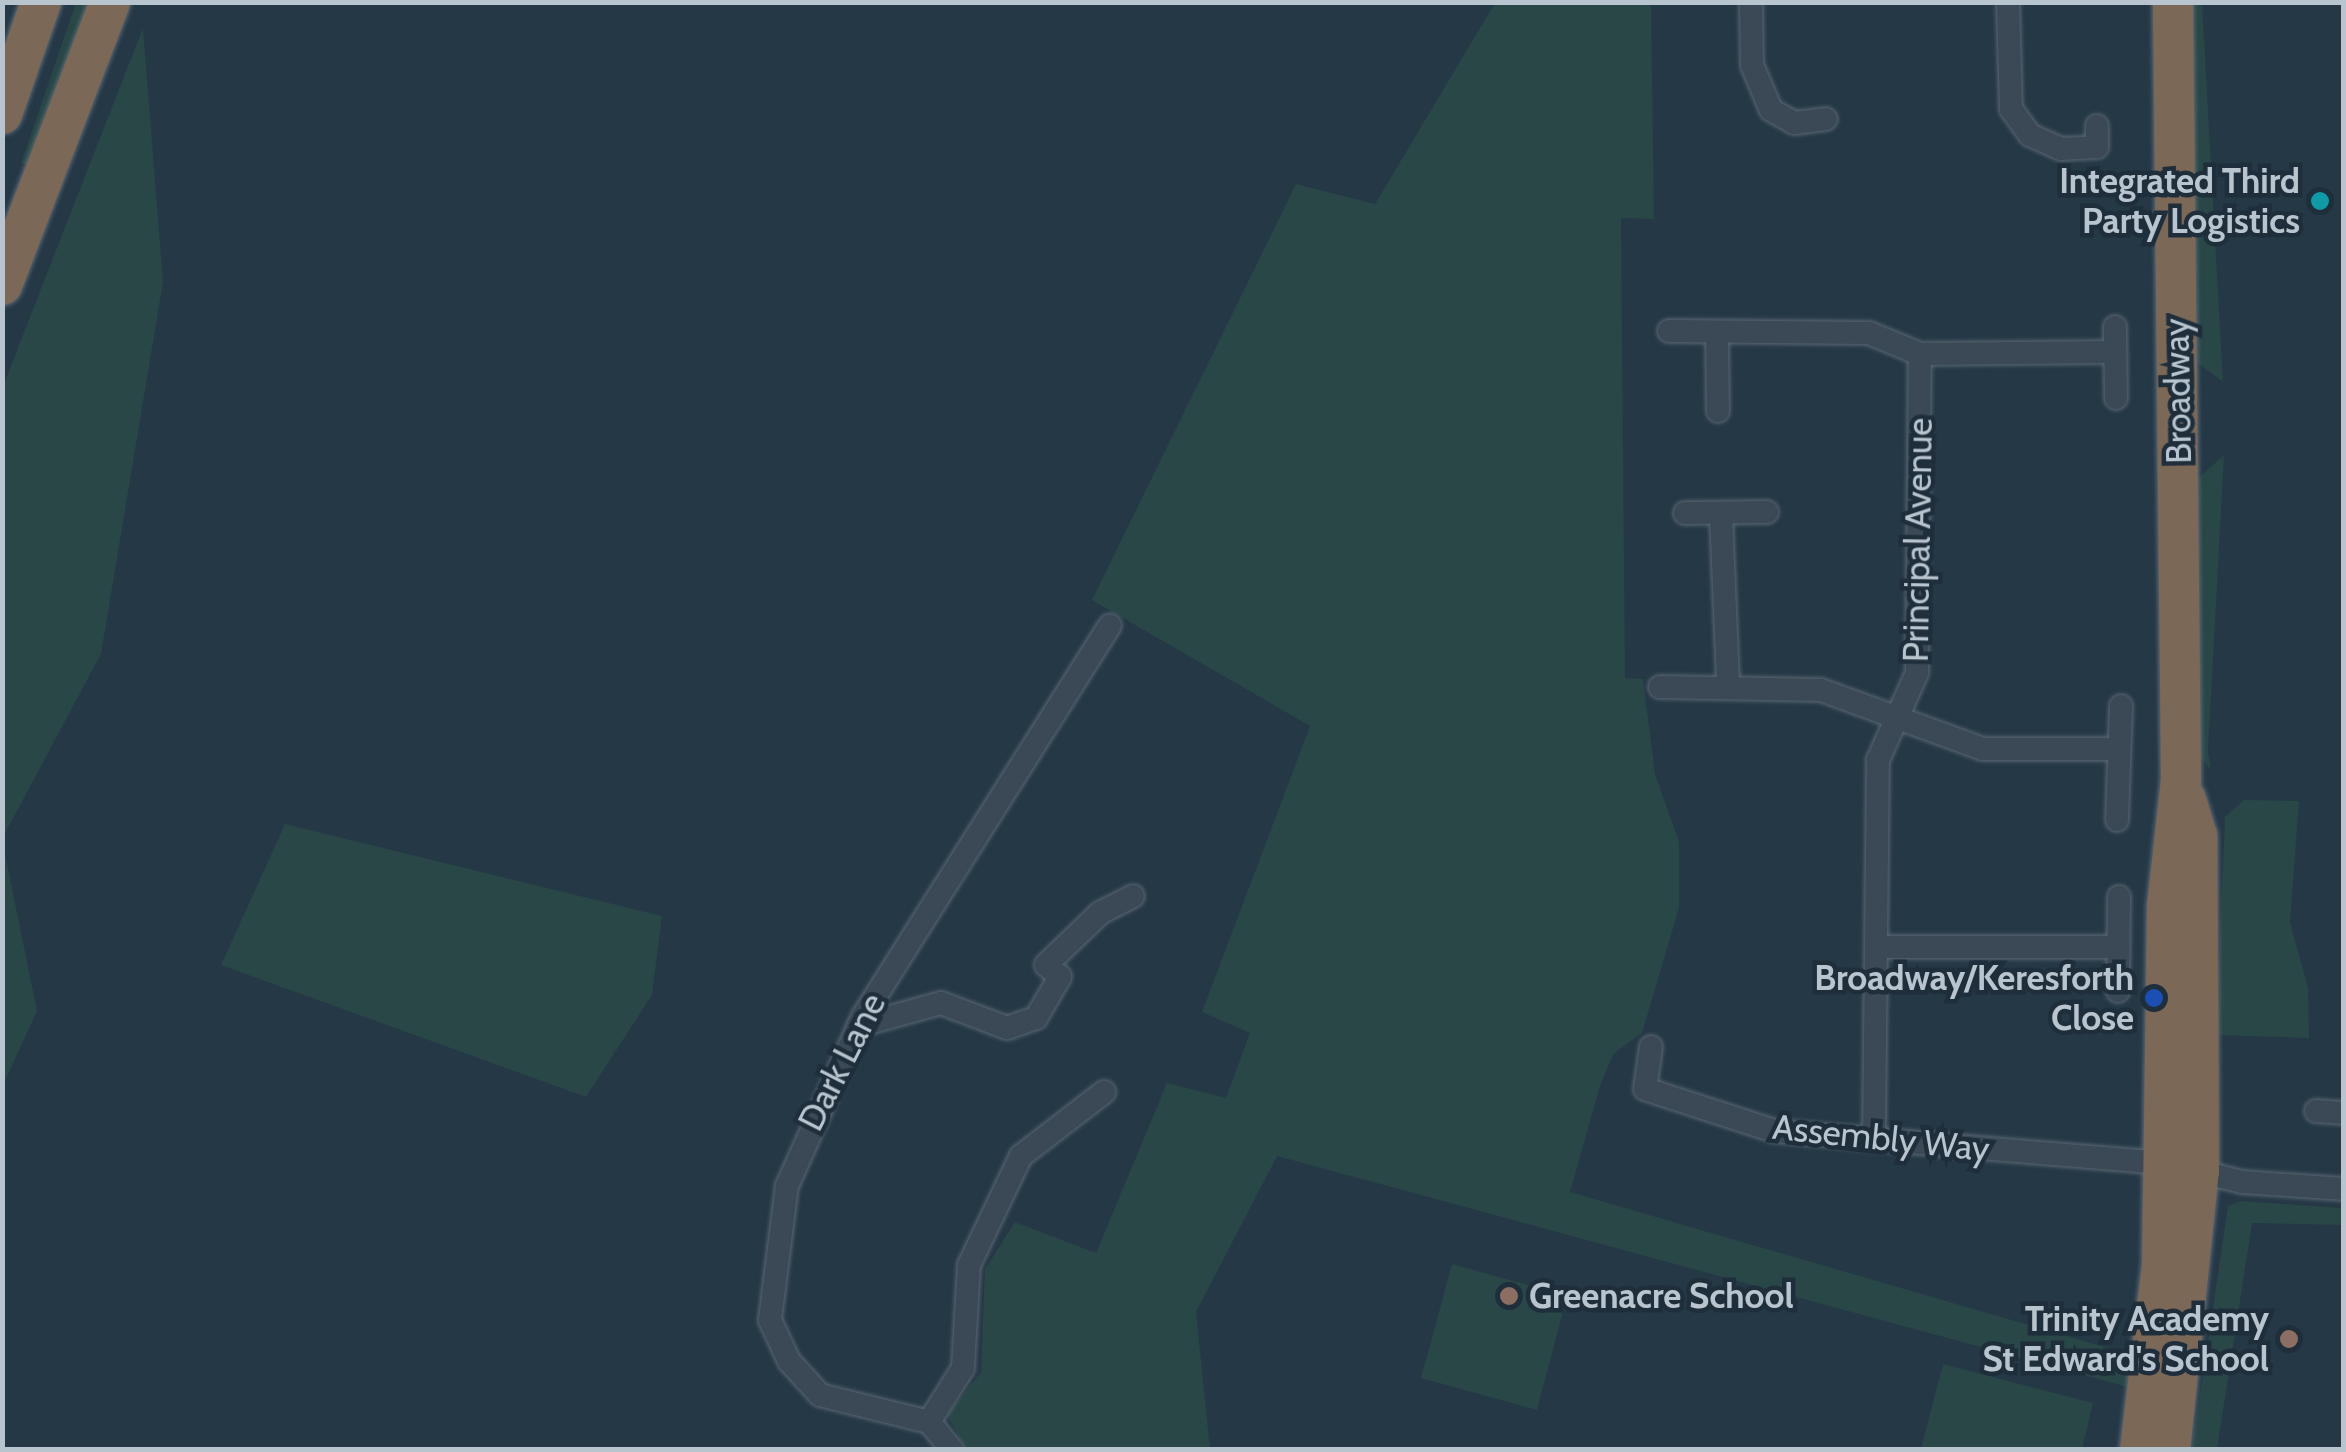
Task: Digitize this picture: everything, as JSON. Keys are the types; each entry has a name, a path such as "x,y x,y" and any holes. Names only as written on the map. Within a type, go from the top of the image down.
{"highway":[{"path":"2,114 40,2"},
{"path":"2,286 110,2"},
{"name":"Broadway","path":"2170,1450 2198,836 2181,780 2173,2"},
{"name":"Broadway","path":"2140,1450 2182,1167"}],"street":[{"path":"1750,2 1752,65 1771,110 1794,123 1826,118"},
{"path":"2008,2 2011,109 2030,135 2060,148 2097,147 2097,126"},
{"path":"2116,328 2110,352 2116,398"},
{"path":"1669,331 1869,333 1920,354 2110,352"},
{"path":"1717,332 1718,412"},
{"name":"Principal Avenue","path":"1874,1137 1880,946 1878,760 1903,717 1918,673 1920,354"},
{"path":"1685,514 1767,512"},
{"path":"1721,515 1728,683"},
{"name":"Dark Lane","path":"929,1422 820,1396 788,1361 770,1320 794,1155 858,1026 1110,626"},
{"path":"1660,687 1728,683 1821,690 1983,749 2116,749"},
{"path":"2117,820 2120,706"},
{"path":"858,1026 941,1003 1007,1028 1036,1018 1060,977 1046,965 1100,913 1133,896"},
{"path":"2118,991 2120,897"},
{"path":"1880,946 2117,947"},
{"name":"Assembly Way","path":"1651,1046 1645,1089 1774,1131 2182,1167 2344,1189"},
{"path":"952,1450 929,1422 963,1368 970,1265 1020,1156 1104,1092"},
{"path":"2316,1111 2344,1113"}],"green space":[{"path":"76,3 96,3 33,166 21,163"},
{"path":"1495,3 1651,3 1654,219 1621,218 1625,678 1643,679 1655,774 1679,842 1679,908 1642,1033 1613,1054 1570,1192 2132,1355 2128,1387 1277,1156 1196,1312 1210,1449 966,1449 947,1415 981,1372 985,1269 1015,1222 1096,1253 1167,1083 1226,1098 1250,1033 1202,1012 1310,726 1092,600 1296,184 1375,204"},
{"path":"2184,3 2202,3 2223,382 2196,362"},
{"path":"143,28 163,282 101,654 3,837 3,386"},
{"path":"2224,455 2208,751 2211,770 2200,757 2192,484"},
{"path":"2244,800 2299,801 2290,922 2308,988 2309,1038 2216,1035 2225,817"},
{"path":"285,824 662,916 652,995 586,1097 221,965"},
{"path":"2,839 37,1011 3,1085 2,1084"},
{"path":"2241,1201 2343,1208 2343,1225 2252,1223 2217,1449 2192,1449 2228,1206"},
{"path":"1452,1264 1567,1296 1537,1410 1421,1378"},
{"path":"1943,1364 2093,1403 2082,1449 1921,1449"}],"place":[{"name":"Integrated Third Party Logistics","path":"2320,201"},
{"name":"Broadway/Keresforth Close","path":"2154,998"},
{"name":"Greenacre School","path":"1509,1296"},
{"name":"Trinity Academy St Edward's School","path":"2289,1339"}]}
